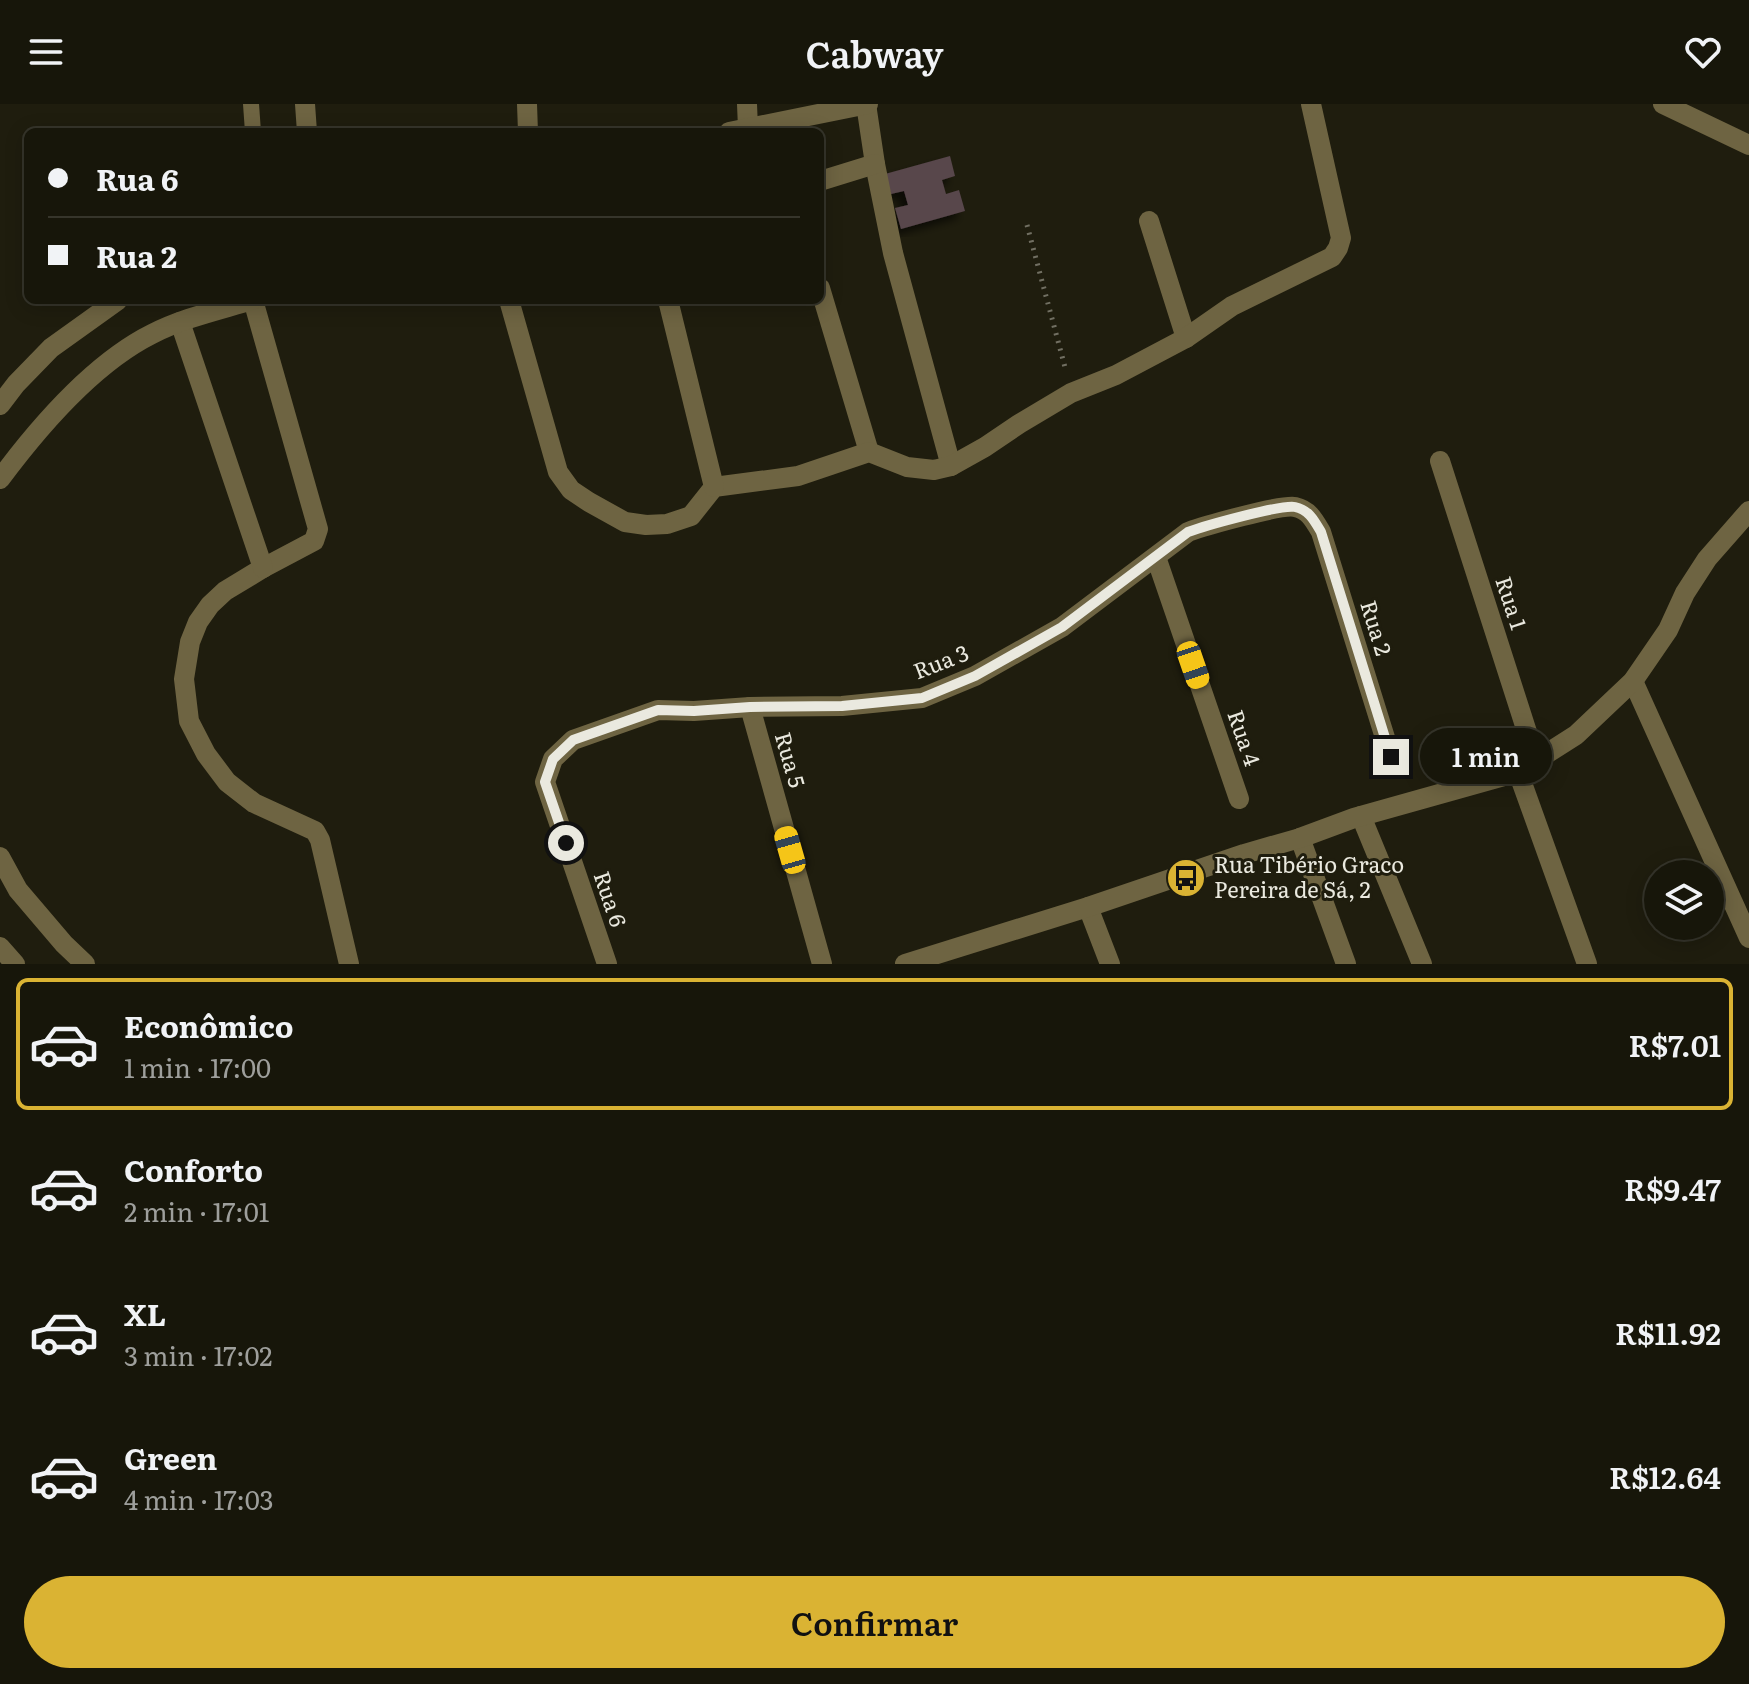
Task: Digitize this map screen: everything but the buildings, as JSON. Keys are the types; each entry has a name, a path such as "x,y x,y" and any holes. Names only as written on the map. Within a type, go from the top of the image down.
{"street":[{"path":"305,104 307,128"},
{"path":"527,104 528,128"},
{"path":"740,128 747,104"},
{"path":"749,128 867,104 875,164 893,253 951,466"},
{"path":"510,304 558,472 571,490 625,522 667,524 691,516 714,487 798,476 869,452 907,467 934,470 951,466 1071,393 1116,375 1186,338 1232,306 1332,257 1341,238 1311,104"},
{"path":"1663,104 1749,145"},
{"path":"824,180 875,164"},
{"path":"1149,221 1186,338"},
{"path":"824,301 869,452"},
{"path":"0,405 51,348 112,304"},
{"path":"0,479 59,408 122,352 180,322 239,304"},
{"path":"253,304 318,529 314,541 225,591 198,622 190,642 184,679 189,721 206,754 227,782 254,803 315,831 320,840 349,964"},
{"path":"669,304 714,487"},
{"path":"180,322 263,568"},
{"name":"Rua 1","path":"1440,461 1536,760"},
{"name":"Rua 3","path":"553,759 573,740 658,710 842,706 922,698 975,676 1062,627 1188,532 1208,524 1292,506 1311,514"},
{"path":"905,964 1361,816 1518,772 1576,735 1633,681 1668,630 1685,593 1707,559 1749,511"},
{"name":"Rua 2","path":"1311,514 1321,532 1391,757"},
{"name":"Rua 4","path":"1156,557 1239,799"},
{"path":"1633,681 1749,938"},
{"name":"Rua 5","path":"750,707 822,964"},
{"name":"Rua 6","path":"553,759 545,782 607,964"},
{"path":"1518,772 1587,964"},
{"path":"1361,816 1422,964"},
{"path":"1300,838 1346,964"},
{"path":"0,857 18,890 85,964"},
{"path":"1088,907 1110,964"},
{"path":"0,947 15,964"}],"lane":[{"path":"251,104 253,128"}],"path":[{"path":"1027,225 1071,393"}],"place":[{"name":"Rua Tibério Graco Pereira de Sá, 2","path":"1186,878"}],"route":[{"path":"566,843 545,782 553,759 573,740 658,710 842,706 922,698 975,676 1062,627 1188,532 1208,524 1292,506 1311,514 1321,532 1391,757"}]}
